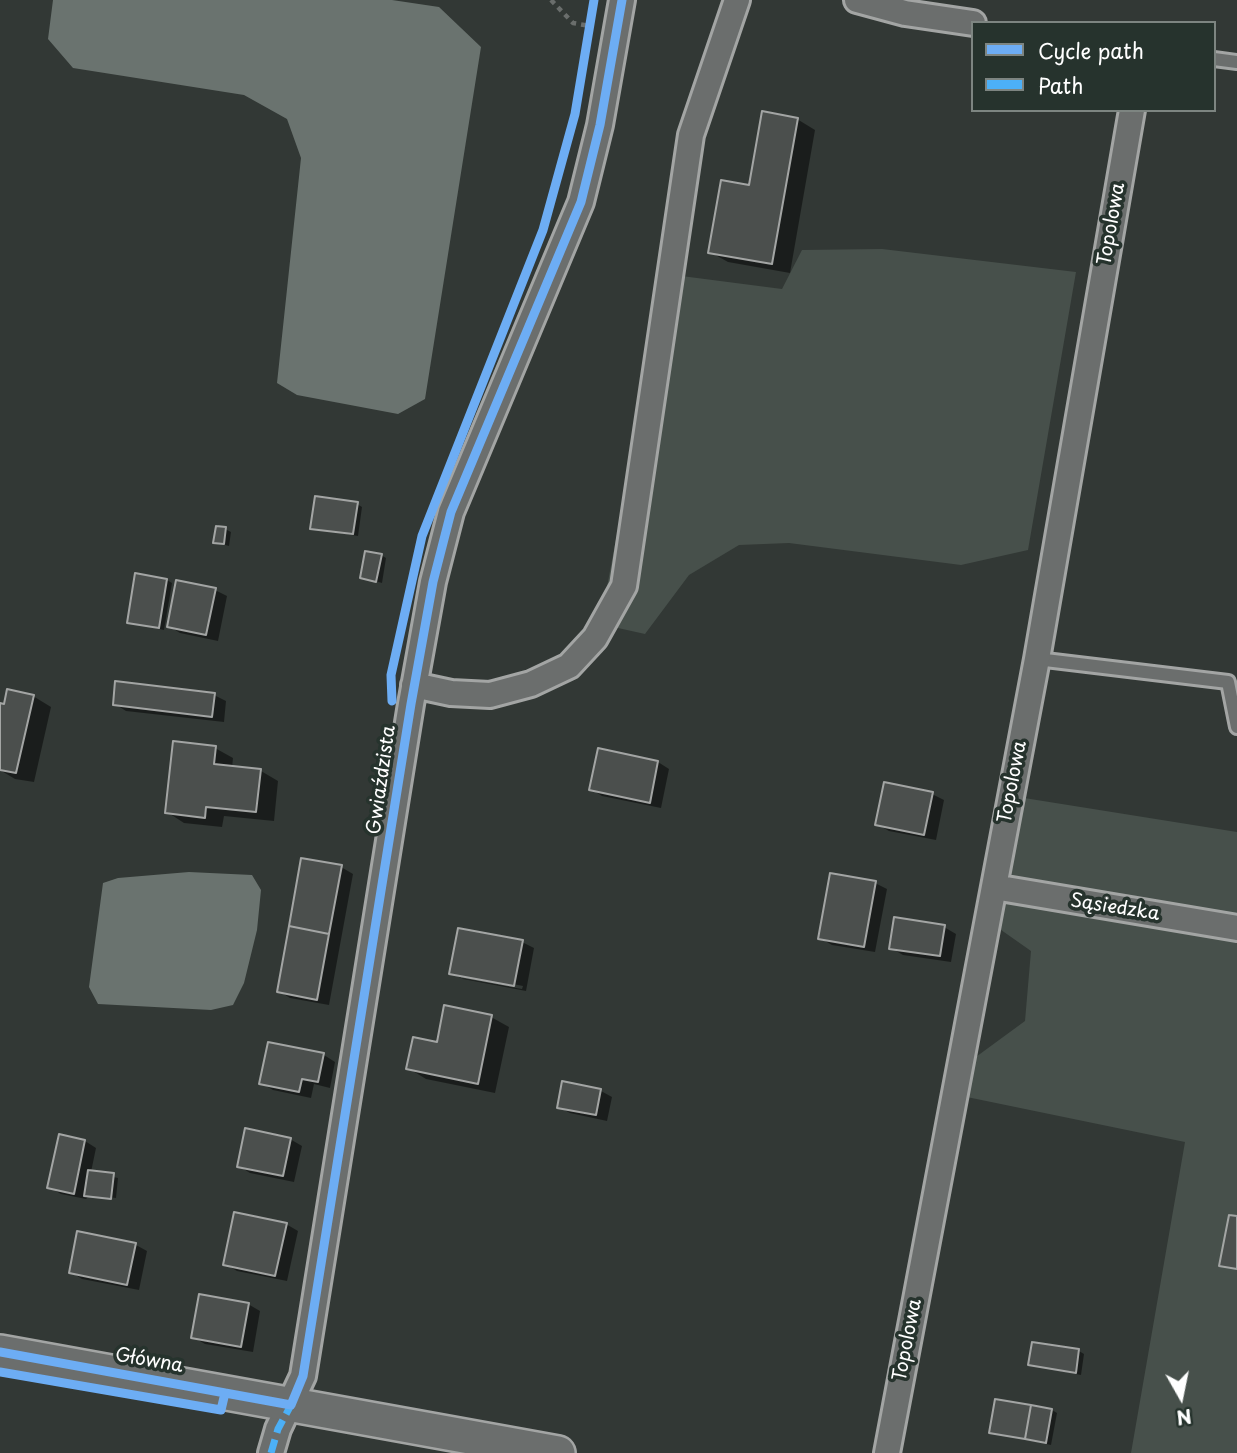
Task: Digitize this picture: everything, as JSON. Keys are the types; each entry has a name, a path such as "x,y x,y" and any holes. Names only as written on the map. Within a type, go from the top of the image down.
{"main road":[{"name":"Główna","path":"0,1352 558,1453"}],"street":[{"path":"414,685 451,693 490,695 531,684 569,666 595,638 624,586 691,135 737,0"},
{"path":"857,0 905,13 971,23"},
{"name":"Gwiaździsta","path":"271,1453 303,1376 414,685 433,582 451,512 581,202 600,125 621,8"},
{"name":"Topolowa","path":"887,1453 1037,659 1132,112"},
{"name":"Sąsiedzka","path":"994,887 1237,928"}],"lane":[{"path":"1216,59 1237,62"},
{"path":"1037,659 1228,682 1237,727"}],"path":[{"path":"551,0 573,23 590,26"}],"shaded area":[{"path":"53,0 392,0 439,7 481,47 425,399 398,414 297,395 277,383 301,158 287,119 244,95 73,68 48,39"},
{"path":"882,249 1076,272 1028,550 961,565 789,543 739,545 689,575 645,634 600,624 666,274 782,289 802,250"},
{"path":"1018,797 1237,832 1237,1453 1131,1453 1185,1142 962,1096 969,1062 1025,1021 1031,951 994,925"},
{"path":"189,872 252,875 261,890 257,930 244,983 233,1005 211,1010 98,1004 89,987 103,883 118,878"}],"building":[{"path":"762,111 798,118 772,264 708,253 721,180 749,185"},
{"path":"315,496 358,502 353,534 310,529"},
{"path":"216,526 226,527 224,544 213,543"},
{"path":"365,551 382,554 376,582 360,578"},
{"path":"135,573 167,579 159,628 127,623"},
{"path":"176,580 216,588 206,635 167,627"},
{"path":"115,681 215,693 212,717 113,705"},
{"path":"7,689 34,695 16,773 0,770 0,703 4,704"},
{"path":"173,741 216,746 214,764 261,769 256,812 206,807 205,818 165,813"},
{"path":"598,748 658,761 650,803 589,790"},
{"path":"884,782 933,792 924,835 875,825"},
{"path":"301,858 342,865 329,934 289,926"},
{"path":"830,873 876,881 864,947 818,939"},
{"path":"894,917 945,925 940,956 889,949"},
{"path":"289,926 329,934 317,1000 277,992"},
{"path":"458,928 523,940 514,986 449,974"},
{"path":"444,1005 492,1015 478,1084 406,1069 413,1037 437,1042"},
{"path":"268,1042 324,1053 318,1082 302,1079 299,1092 259,1084"},
{"path":"562,1081 601,1089 596,1115 557,1108"},
{"path":"245,1128 291,1138 283,1176 237,1167"},
{"path":"59,1134 85,1140 74,1194 47,1188"},
{"path":"88,1170 114,1173 111,1199 84,1196"},
{"path":"234,1212 287,1223 275,1276 223,1265"},
{"path":"1229,1215 1237,1216 1237,1269 1219,1266"},
{"path":"77,1231 136,1243 127,1285 69,1273"},
{"path":"199,1294 249,1303 241,1347 191,1338"},
{"path":"1032,1342 1079,1349 1076,1373 1028,1365"},
{"path":"995,1399 1031,1405 1025,1439 989,1433"},
{"path":"1031,1405 1052,1409 1046,1443 1025,1439"}],"marked path":[{"path":"271,1453 278,1429 291,1405"}],"cycle path":[{"path":"392,701 391,675 422,536 543,230 575,114 594,0"},
{"path":"0,1352 291,1405 303,1376 433,582 451,512 581,202 600,125 622,0"},
{"path":"0,1372 221,1410 225,1393"}]}
